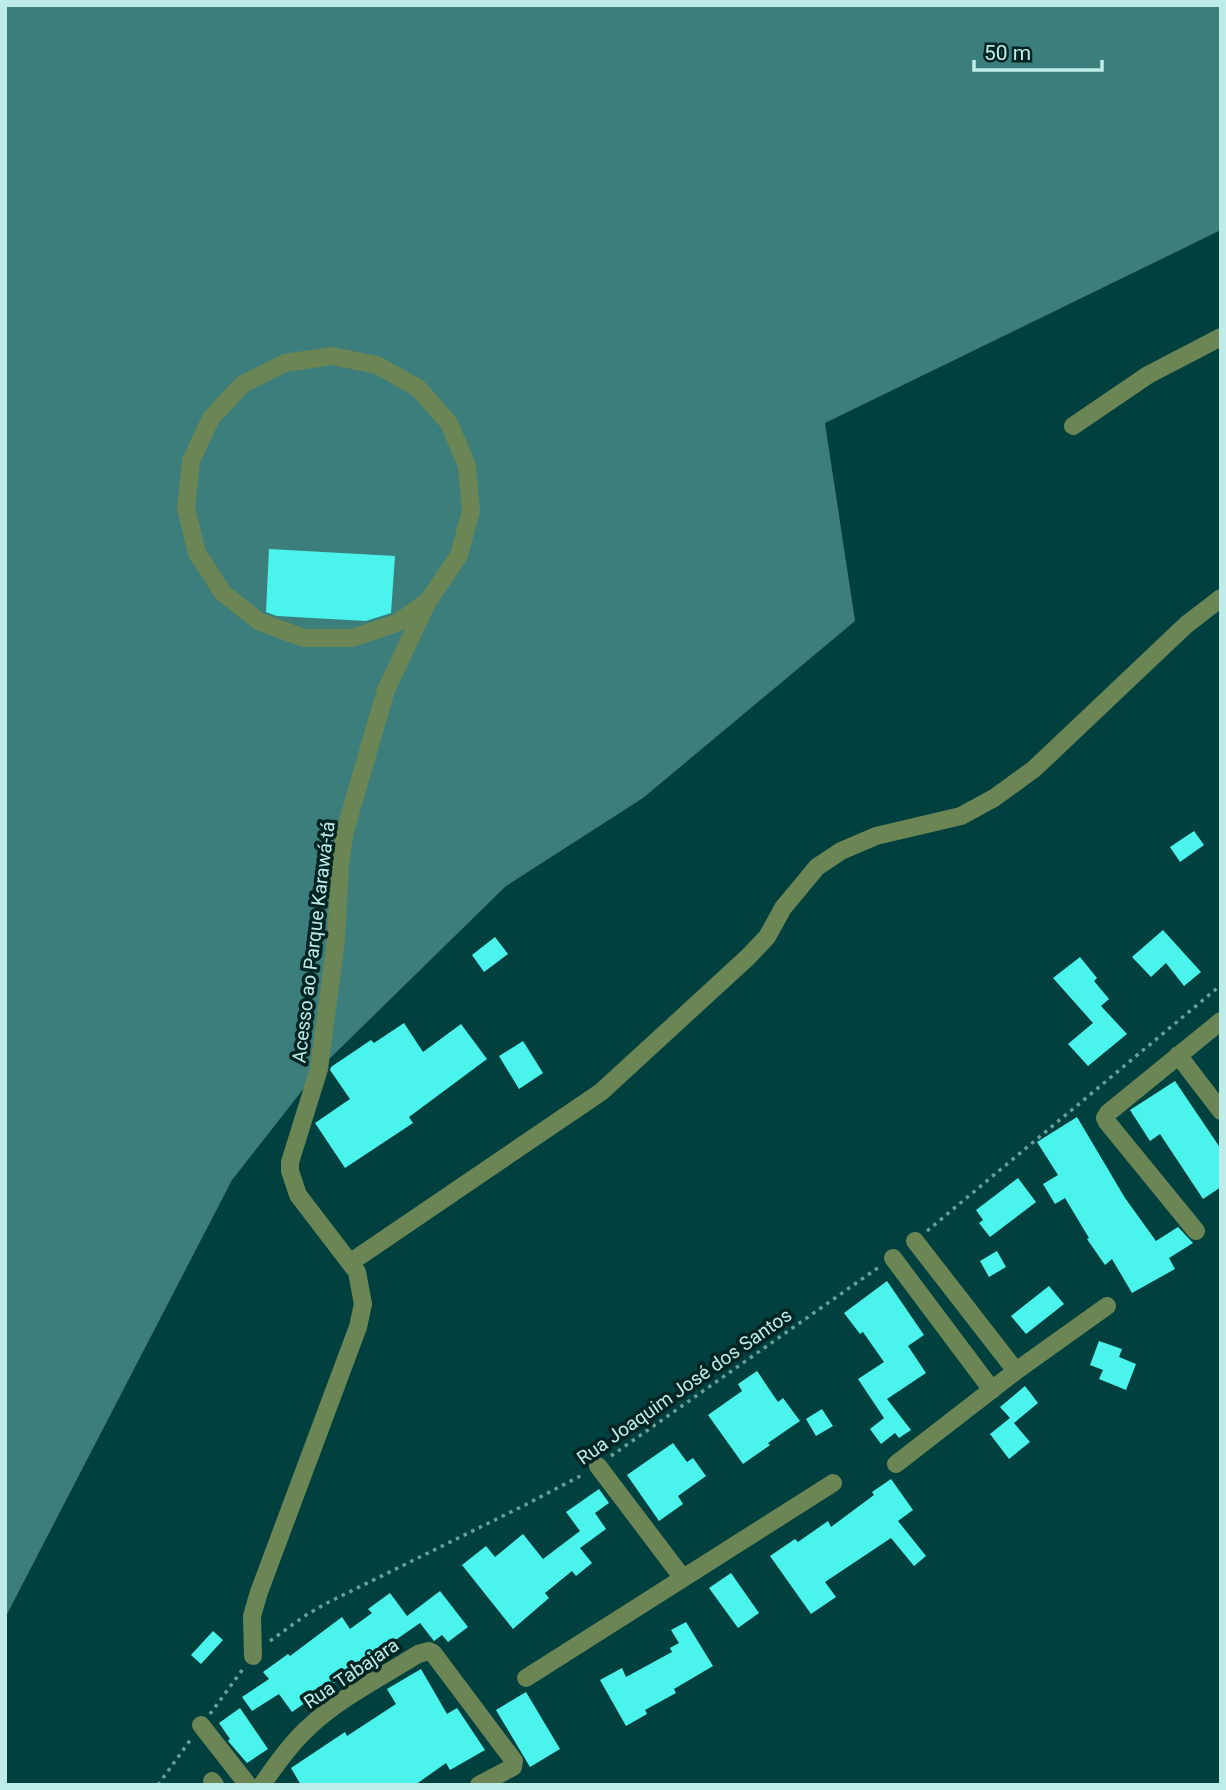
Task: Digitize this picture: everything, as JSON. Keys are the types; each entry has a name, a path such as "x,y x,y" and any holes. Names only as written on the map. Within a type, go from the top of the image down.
{"street":[{"path":"1073,426 1147,375 1221,337"},
{"name":"Acesso ao Parque Karawá-tá","path":"253,1656 252,1616 259,1592 358,1327 363,1304 357,1272 298,1195 290,1171 292,1150 320,1069 336,940 345,831 386,690 428,601 459,555 471,511 467,466 449,423 418,388 377,365 332,356 285,363 243,384 211,418 191,461 186,508 197,553 223,593 260,622 304,638 352,638 397,623 428,601"},
{"path":"351,1262 601,1092 748,957 767,937 783,908 817,867 841,851 876,836 961,816 994,798 1034,769 1186,625 1221,598"},
{"path":"1196,1231 1106,1120 1108,1113 1221,1021"},
{"path":"1178,1055 1221,1111"},
{"path":"915,1241 1016,1371"},
{"path":"893,1258 992,1390"},
{"path":"896,1464 1016,1371 1107,1306"},
{"path":"598,1466 682,1577"},
{"path":"526,1678 833,1483"},
{"name":"Rua Tabajara","path":"262,1785 292,1744 312,1724 345,1699 418,1654 429,1651 512,1756 513,1767 479,1785"},
{"path":"201,1725 248,1785"}],"path":[{"path":"915,1241 1221,985"},
{"name":"Rua Joaquim José dos Santos","path":"158,1785 253,1656 282,1632 327,1603 598,1466 893,1258"}],"shaded area":[{"path":"5,5 1221,5 1221,230 825,423 855,621 643,798 506,886 319,1069 232,1180 5,1618"}],"building":[{"path":"269,549 395,556 391,613 366,621 277,616 266,612"},
{"path":"1194,831 1204,845 1180,862 1170,847"},
{"path":"1163,930 1201,972 1184,986 1166,963 1151,977 1132,957"},
{"path":"495,937 508,954 484,972 472,955"},
{"path":"1080,957 1097,978 1094,981 1109,999 1101,1006 1127,1034 1088,1066 1068,1044 1093,1023 1053,978"},
{"path":"404,1023 423,1052 461,1024 487,1059 409,1117 413,1123 345,1168 315,1123 350,1099 330,1070 331,1067 371,1040 374,1043"},
{"path":"523,1041 543,1073 519,1089 499,1056"},
{"path":"1175,1081 1221,1149 1221,1187 1203,1199 1160,1134 1150,1141 1130,1110"},
{"path":"1077,1117 1125,1198 1156,1241 1178,1227 1193,1243 1169,1258 1175,1269 1132,1293 1112,1259 1105,1265 1087,1239 1089,1238 1065,1198 1055,1204 1043,1184 1058,1175 1037,1142"},
{"path":"1018,1178 1036,1202 990,1237 979,1223 983,1220 976,1210"},
{"path":"997,1251 1006,1267 989,1277 980,1261"},
{"path":"887,1281 924,1335 908,1346 926,1373 887,1399 911,1430 899,1438 895,1433 881,1444 870,1429 884,1418 858,1379 884,1362 863,1332 860,1334 844,1313"},
{"path":"1049,1286 1064,1304 1026,1334 1011,1316"},
{"path":"1099,1341 1122,1349 1119,1357 1136,1364 1126,1390 1099,1379 1103,1370 1090,1365"},
{"path":"757,1371 778,1402 783,1398 800,1421 743,1464 708,1415 742,1391 738,1384"},
{"path":"1025,1386 1038,1403 1014,1423 1030,1442 1009,1459 990,1434 1010,1418 1000,1407"},
{"path":"822,1409 833,1426 816,1436 806,1419"},
{"path":"673,1443 687,1462 693,1458 706,1476 678,1496 683,1504 659,1521 627,1475"},
{"path":"891,1479 913,1510 898,1521 926,1556 914,1566 891,1538 825,1582 836,1597 811,1614 770,1556 795,1539 798,1542 828,1521 831,1527"},
{"path":"599,1489 609,1503 595,1513 606,1529 580,1548 592,1563 576,1576 572,1571 545,1593 549,1598 513,1629 462,1565 486,1546 495,1557 523,1534 543,1559 580,1531 566,1512"},
{"path":"731,1573 759,1613 738,1628 709,1588"},
{"path":"440,1591 468,1627 448,1642 442,1635 434,1641 420,1623 292,1712 279,1694 252,1711 242,1697 269,1679 263,1672 288,1654 290,1656 342,1617 350,1629 372,1613 368,1609 390,1593 407,1616"},
{"path":"686,1622 713,1666 674,1689 676,1693 645,1710 647,1714 626,1726 600,1680 622,1668 626,1677 672,1652 670,1648 679,1643 671,1630"},
{"path":"213,1631 223,1640 201,1664 191,1655"},
{"path":"421,1669 447,1714 457,1708 485,1750 450,1770 446,1763 415,1785 301,1785 291,1768 345,1732 347,1736 396,1704 387,1689"},
{"path":"526,1692 560,1749 530,1767 496,1710"},
{"path":"240,1708 268,1749 247,1763 228,1741 230,1739 219,1723"}]}
